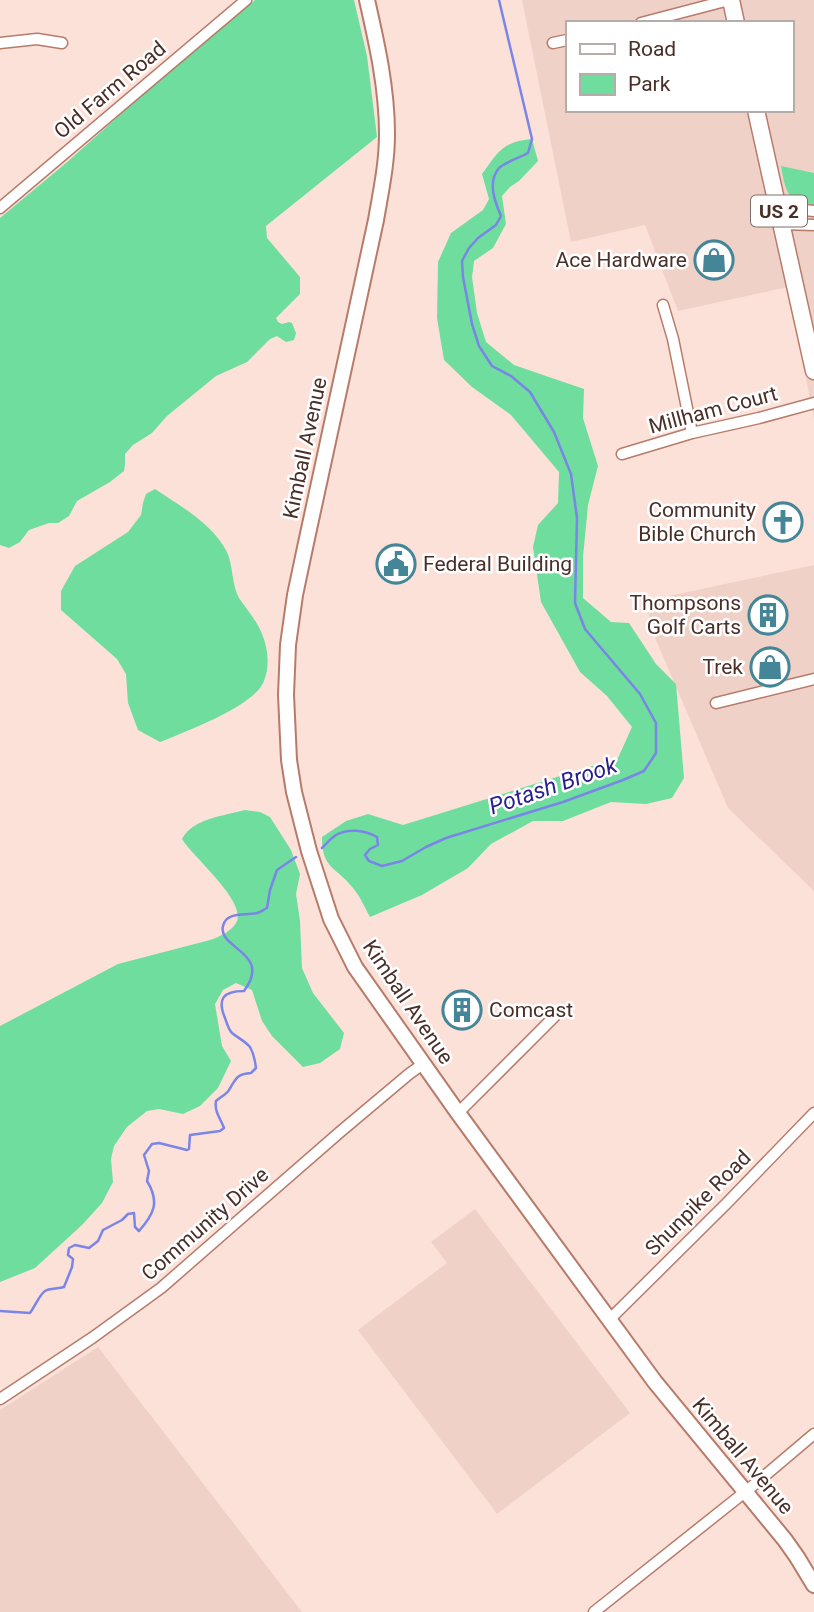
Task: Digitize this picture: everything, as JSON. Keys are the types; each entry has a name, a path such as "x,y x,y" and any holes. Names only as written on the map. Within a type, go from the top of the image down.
{"main road":[{"name":"Kimball Avenue","path":"367,0 385,87 385,169 295,595 287,662 287,728 293,781 312,863 331,919 355,967 609,1320 670,1402 750,1488 814,1585"},
{"path":"730,0 735,21"},
{"name":"US 2","path":"756,112 814,372"}],"street":[{"name":"Old Farm Road","path":"0,208 246,0"},
{"path":"649,21 730,0"},
{"path":"0,43 37,39 62,43"},
{"path":"553,43 566,40"},
{"path":"778,207 814,211"},
{"path":"782,224 814,225"},
{"path":"663,305 673,339 692,433"},
{"name":"Millham Court","path":"622,454 692,433 814,403"},
{"path":"716,703 814,679"},
{"path":"458,1113 555,1016"},
{"name":"Community Drive","path":"0,1398 161,1288 340,1132 423,1064"},
{"name":"Shunpike Road","path":"609,1320 814,1113"},
{"path":"594,1612 814,1434"}],"shaded area":[{"path":"522,0 814,0 814,419 788,287 678,311 645,225 571,242"},
{"path":"814,565 814,891 728,808 656,640 645,601"},
{"path":"475,1209 630,1413 497,1514 358,1330 447,1263 431,1242"},
{"path":"98,1347 302,1612 0,1612 0,1410"}],"green space":[{"path":"255,0 354,0 367,56 377,137 266,226 267,238 300,277 300,294 276,318 282,324 292,323 296,333 294,340 286,342 277,336 270,339 247,362 216,376 167,416 152,433 133,445 125,454 124,471 77,501 69,516 58,523 49,523 29,530 20,542 9,548 0,545 0,218"},
{"path":"532,139 538,161 502,196 506,224 493,248 474,261 472,277 477,313 486,342 514,365 584,389 583,418 598,466 588,505 583,557 583,598 611,622 629,623 656,664 676,684 684,778 672,798 646,804 611,802 563,821 533,821 491,844 468,868 422,895 370,917 356,891 327,862 322,837 346,821 368,814 403,825 618,758 632,727 607,696 580,672 541,602 533,547 538,525 558,503 559,472 511,415 472,387 444,360 437,318 438,262 451,233 483,210 489,199 482,174 493,159 507,145"},
{"path":"781,166 814,173 814,205 798,200 789,193"},
{"path":"155,489 195,516 221,542 229,557 239,598 260,629 268,657 264,681 247,700 218,717 160,742 138,730 128,703 126,674 117,659 61,610 61,591 75,566 128,532 141,515 146,494"},
{"path":"245,810 260,812 270,817 291,850 300,874 296,894 302,968 313,993 344,1033 340,1049 320,1063 303,1067 272,1036 262,1021 252,990 236,983 223,990 215,1004 222,1046 231,1061 218,1088 200,1106 183,1114 159,1109 147,1111 127,1127 114,1146 111,1159 113,1182 102,1203 35,1268 0,1282 0,1026 118,964 210,940 232,928 237,921 233,902 182,839 201,822"}],"waterway":[{"name":"Potash Brook","path":"322,848 341,833 362,831 377,837 378,845 365,855 369,861 382,866 402,861 446,838 563,802 623,780 644,771 656,753 656,723 640,694 585,629 575,603 577,518 571,474 554,432 530,392 511,376 492,366 479,346 472,324 462,261 469,248 496,225 501,216 493,192 495,174 504,164 528,153 532,139 499,0"},
{"name":"Potash Brook","path":"0,1311 30,1313 45,1291 64,1287 72,1267 73,1259 68,1255 69,1248 75,1245 89,1248 98,1241 103,1230 128,1214 134,1213 135,1227 139,1231 154,1208 144,1155 152,1144 159,1143 187,1150 190,1135 220,1131 224,1128 217,1112 216,1101 228,1091 237,1078 256,1068 250,1047 231,1031 223,1011 224,997 244,991 251,978 252,968 249,959 223,934 223,926 232,916 257,913 267,908 277,870 296,857"}],"place":[{"name":"Ace Hardware","path":"714,260"},
{"name":"Community Bible Church","path":"783,522"},
{"name":"Federal Building","path":"396,564"},
{"name":"Thompsons Golf Carts","path":"768,615"},
{"name":"Trek","path":"770,667"},
{"name":"Comcast","path":"462,1010"}]}
